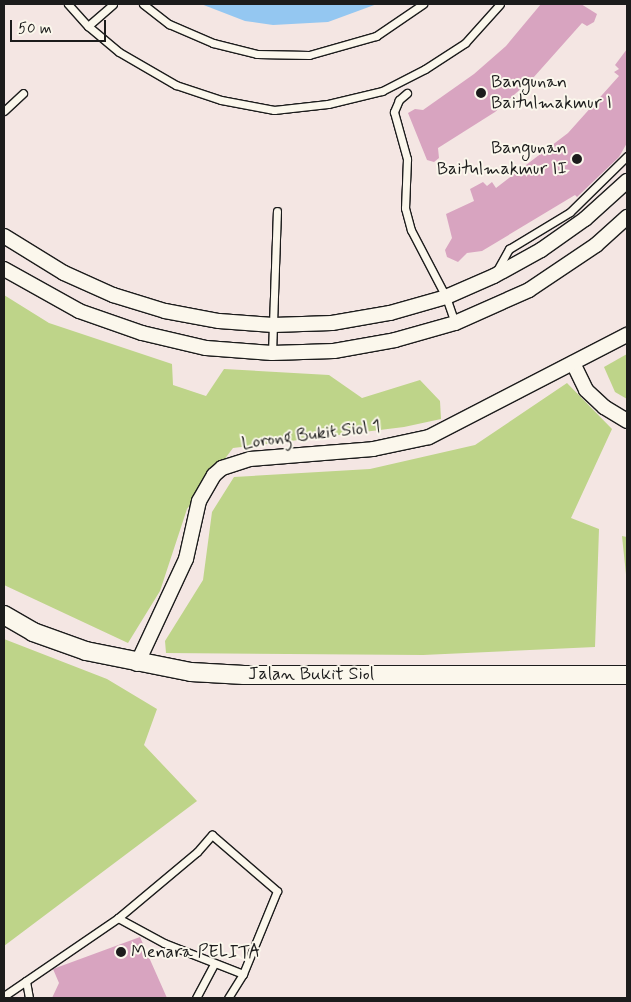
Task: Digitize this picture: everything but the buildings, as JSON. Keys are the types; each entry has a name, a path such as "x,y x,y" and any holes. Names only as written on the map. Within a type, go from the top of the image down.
{"street":[{"path":"4,236 64,273 114,295 165,311 210,320 273,325 332,323 390,313 446,297 494,276 541,250 585,219 627,181"},
{"path":"4,269 79,311 142,334 206,348 272,353 334,350 396,340 455,323 529,290 596,245 627,217"},
{"name":"Lorong Bukit Siol 1","path":"137,664 186,559 199,501 214,475 222,468 250,458 373,449 429,437 627,335"},
{"path":"573,363 586,390 604,407 627,421"},
{"name":"Jalan Bukit Siol","path":"4,616 34,632 86,651 137,664 244,675 627,675"}],"lane":[{"path":"68,4 88,26 119,52 176,85 221,100 274,110 328,104 382,91 426,70 465,43 500,4"},
{"path":"88,26 113,4"},
{"path":"143,4 169,24 213,43 258,54 310,55 376,36 423,4"},
{"path":"4,111 23,93"},
{"path":"407,93 398,100 394,112 406,159 405,208 411,230 446,297 455,323"},
{"path":"494,276 509,249 570,212 627,156"},
{"path":"272,353 278,212"},
{"path":"4,996 118,918 212,835 277,891 243,974 228,998"},
{"path":"118,918 214,964 243,974"},
{"path":"196,998 214,964"},
{"path":"26,981 29,998"}],"green space":[{"path":"4,295 49,323 172,364 173,385 206,396 224,369 329,375 362,398 420,380 440,401 441,419 404,427 233,448 187,509 160,591 128,643 4,585"},
{"path":"627,354 627,399 615,392 604,367"},
{"path":"567,383 612,429 571,518 599,529 595,647 423,655 166,653 165,641 203,580 212,512 234,477 370,469 475,445"},
{"path":"622,536 627,537 627,584"},
{"path":"4,639 107,679 157,709 144,745 197,801 4,946"}],"water":[{"path":"201,4 377,4 328,22 273,25 245,21"}],"place":[{"name":"Bangunan Baitulmakmur I","path":"481,93"},
{"name":"Bangunan Baitulmakmur II","path":"577,159"},
{"name":"Menara PELITA","path":"121,952"}]}
